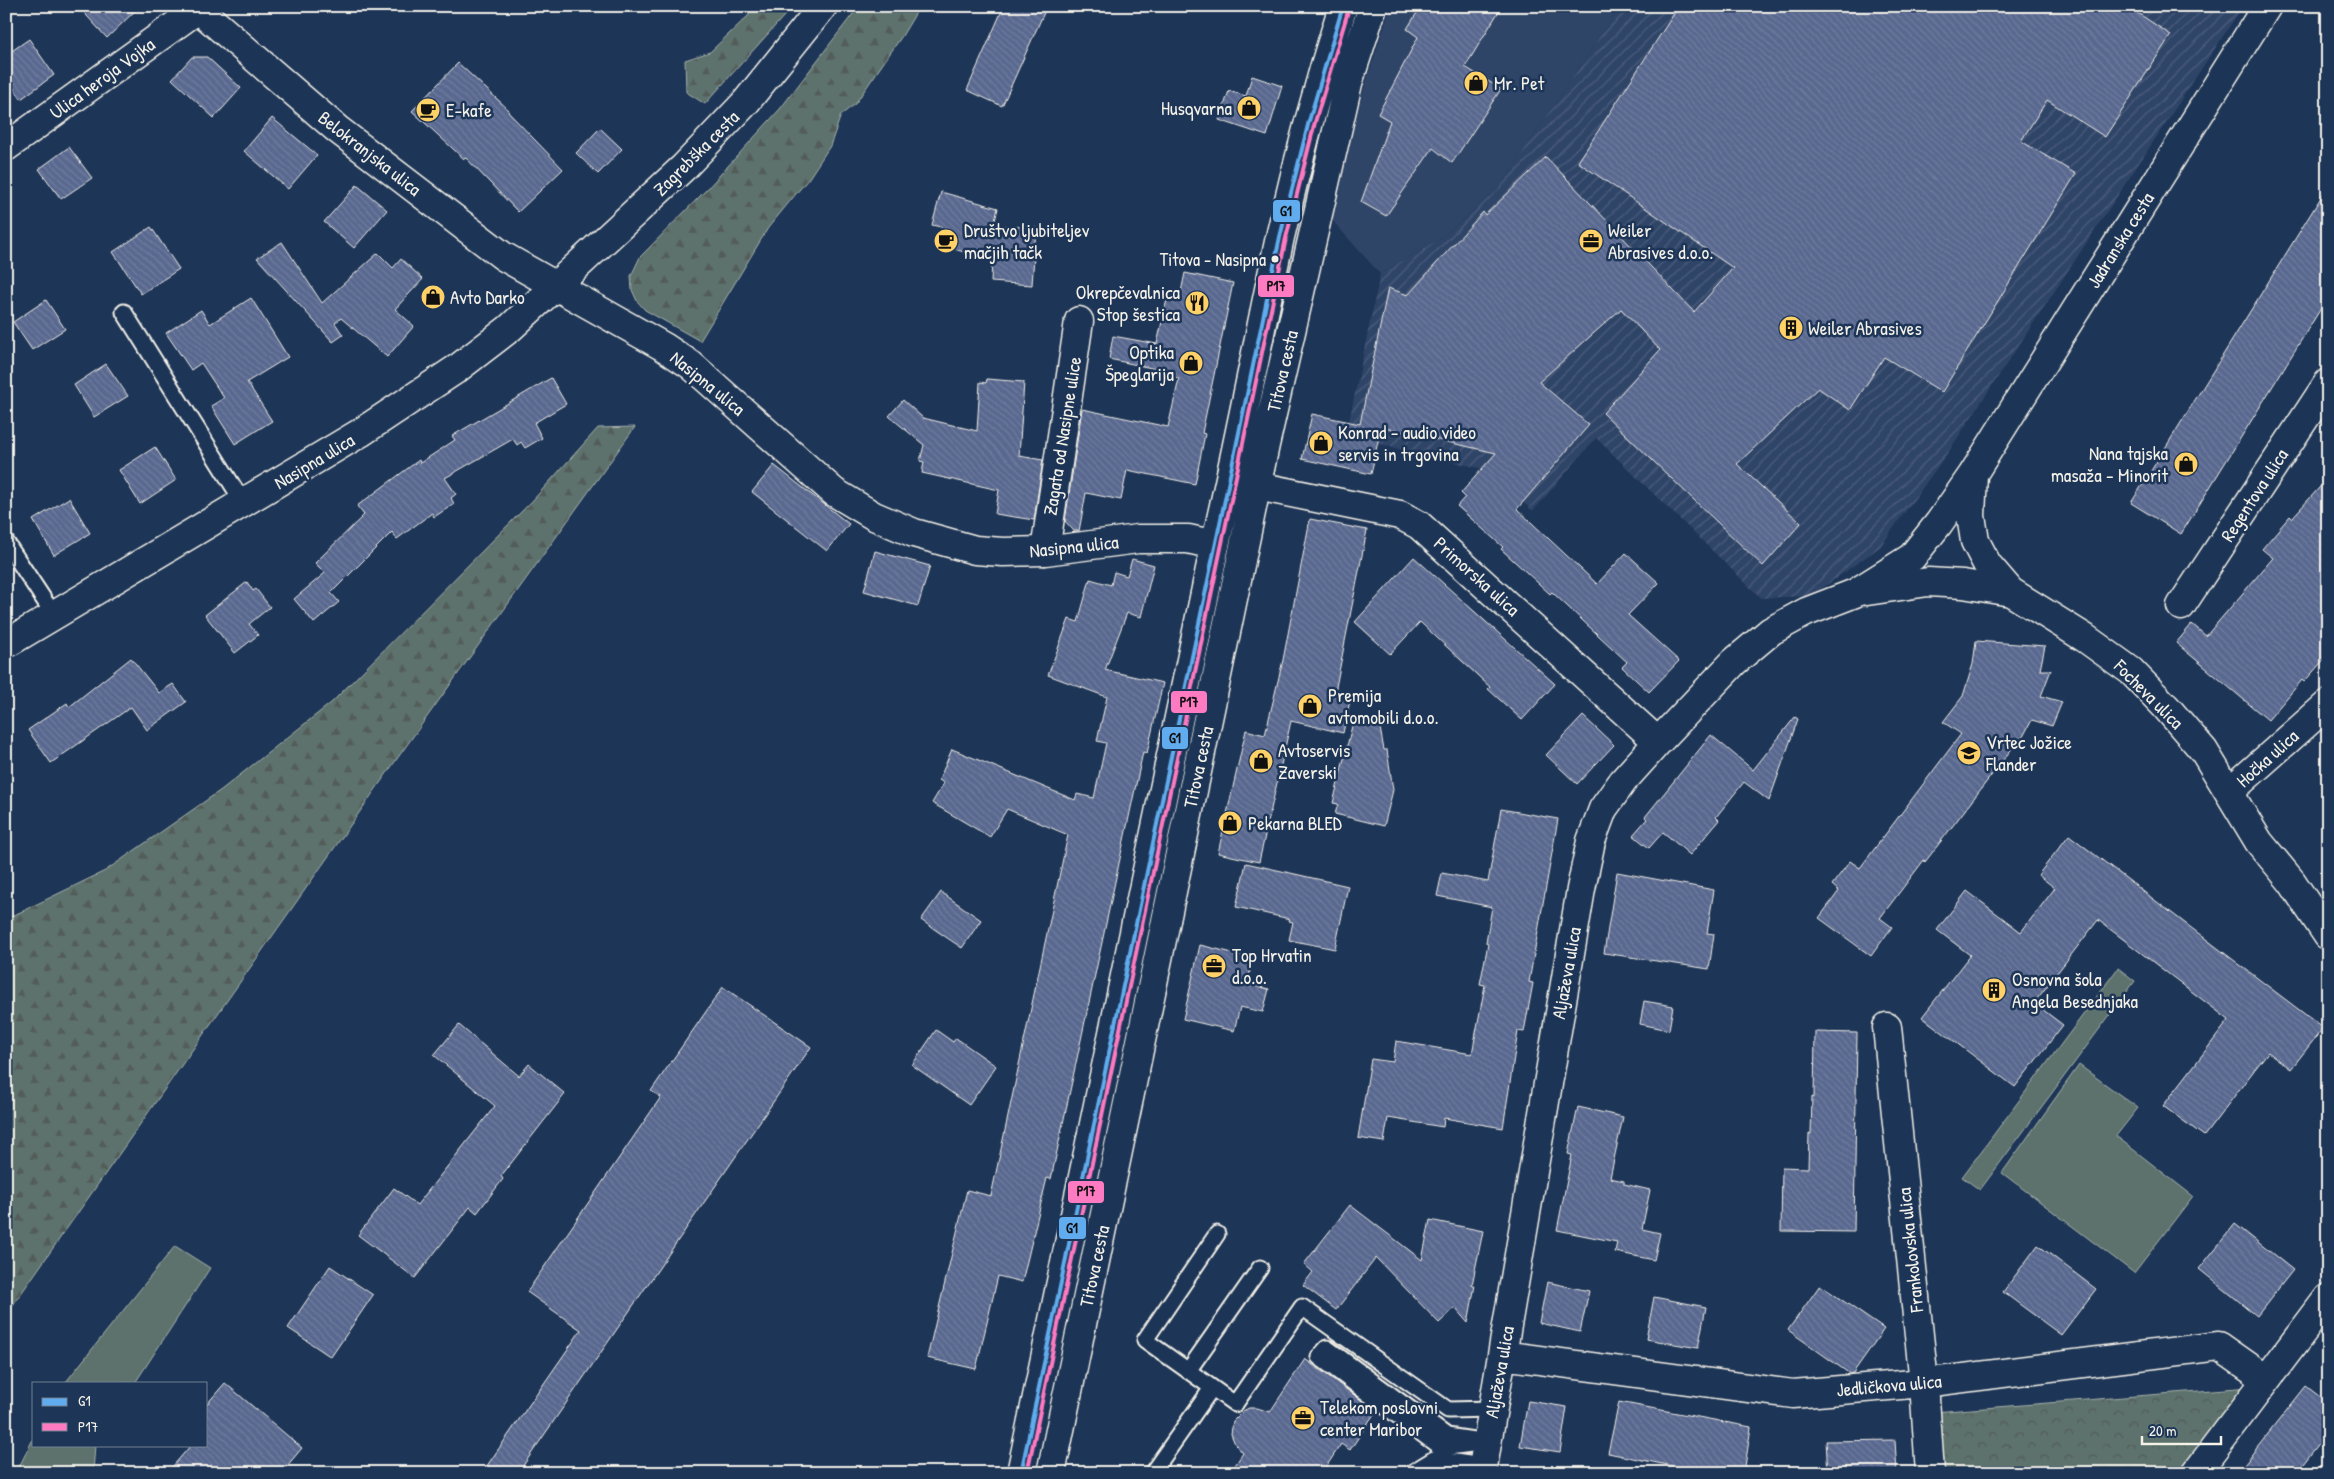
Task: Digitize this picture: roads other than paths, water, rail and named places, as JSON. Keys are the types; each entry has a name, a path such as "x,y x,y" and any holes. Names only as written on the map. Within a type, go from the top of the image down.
{"street":[{"name":"Zagrebška cesta","path":"556,286 684,168 746,102 823,6"},
{"name":"Titova cesta","path":"1021,1473 1215,545 1240,439 1281,236 1321,77 1343,6"},
{"name":"Titova cesta","path":"1050,1473 1257,486 1348,83 1373,6"},
{"name":"Jadranska cesta","path":"1973,474 2267,6"},
{"name":"Belokranjska ulica","path":"197,8 337,129 504,256 556,286"},
{"name":"Ulica heroja Vojka","path":"6,147 197,8"},
{"name":"Nasipna ulica","path":"6,644 360,433 458,368 510,328 556,286 627,325 691,365 834,492 874,516 914,533 975,550 1003,552 1045,551 1138,539 1188,539 1215,545"},
{"name":"Zagata od Nasipne ulice","path":"1045,551 1079,321"},
{"name":"Regentova ulica","path":"2181,606 2328,383"},
{"name":"Focheva ulica","path":"1973,474 1971,516 1976,541 1987,564 2010,592 2085,638 2131,671 2204,751 2259,842 2292,882 2328,936"},
{"name":"Aljaževa ulica","path":"1484,1460 1580,889 1590,841 1603,809 1623,781 1734,662 1771,631 1806,612 1855,593 1912,557 1939,523 1973,474"},
{"name":"Primorska ulica","path":"1257,486 1400,515 1419,525 1658,742"},
{"name":"Aljaževa ulica","path":"1855,593 1928,582 1962,584 2010,592"},
{"name":"Hočka ulica","path":"2229,792 2328,704"},
{"name":"Frankolovska ulica","path":"1887,1027 1924,1383 1930,1473"},
{"path":"2196,1473 2328,1298"},
{"name":"Jedličkova ulica","path":"1502,1355 1793,1394 1924,1383 2219,1346 2266,1380"}],"lane":[{"path":"124,312 243,502"},
{"path":"6,542 54,615"},
{"path":"1217,1234 1145,1340 1235,1404 1302,1307 1448,1410 1493,1409"},
{"path":"1188,1370 1260,1268"},
{"path":"1327,1348 1447,1436 1484,1460 1442,1448 1319,1357 1327,1348"},
{"path":"1152,1473 1212,1388"},
{"path":"1411,1473 1434,1459 1484,1460"}],"place":[{"name":"Mr. Pet","path":"1476,83"},
{"name":"Husqvarna","path":"1249,108"},
{"name":"E-kafe","path":"428,110"},
{"name":"Društvo ljubiteljev mačjih tačk","path":"946,241"},
{"name":"Weiler Abrasives d.o.o.","path":"1591,241"},
{"name":"Titova - Nasipna","path":"1275,259"},
{"name":"Avto Darko","path":"433,297"},
{"name":"Okrepčevalnica Stop šestica","path":"1197,303"},
{"name":"Weiler Abrasives","path":"1791,328"},
{"name":"Optika Špeglarija","path":"1191,363"},
{"name":"Konrad - audio video servis in trgovina","path":"1321,443"},
{"name":"Nana tajska masaža - Minorit","path":"2186,464"},
{"name":"Premija avtomobili d.o.o.","path":"1310,706"},
{"name":"Vrtec Jožice Flander","path":"1969,753"},
{"name":"Avtoservis Zaverski","path":"1261,761"},
{"name":"Pekarna BLED","path":"1230,823"},
{"name":"Top Hrvatin d.o.o.","path":"1214,966"},
{"name":"Osnovna šola Angela Besednjaka","path":"1994,990"},
{"name":"Telekom poslovni center Maribor","path":"1303,1418"}]}
